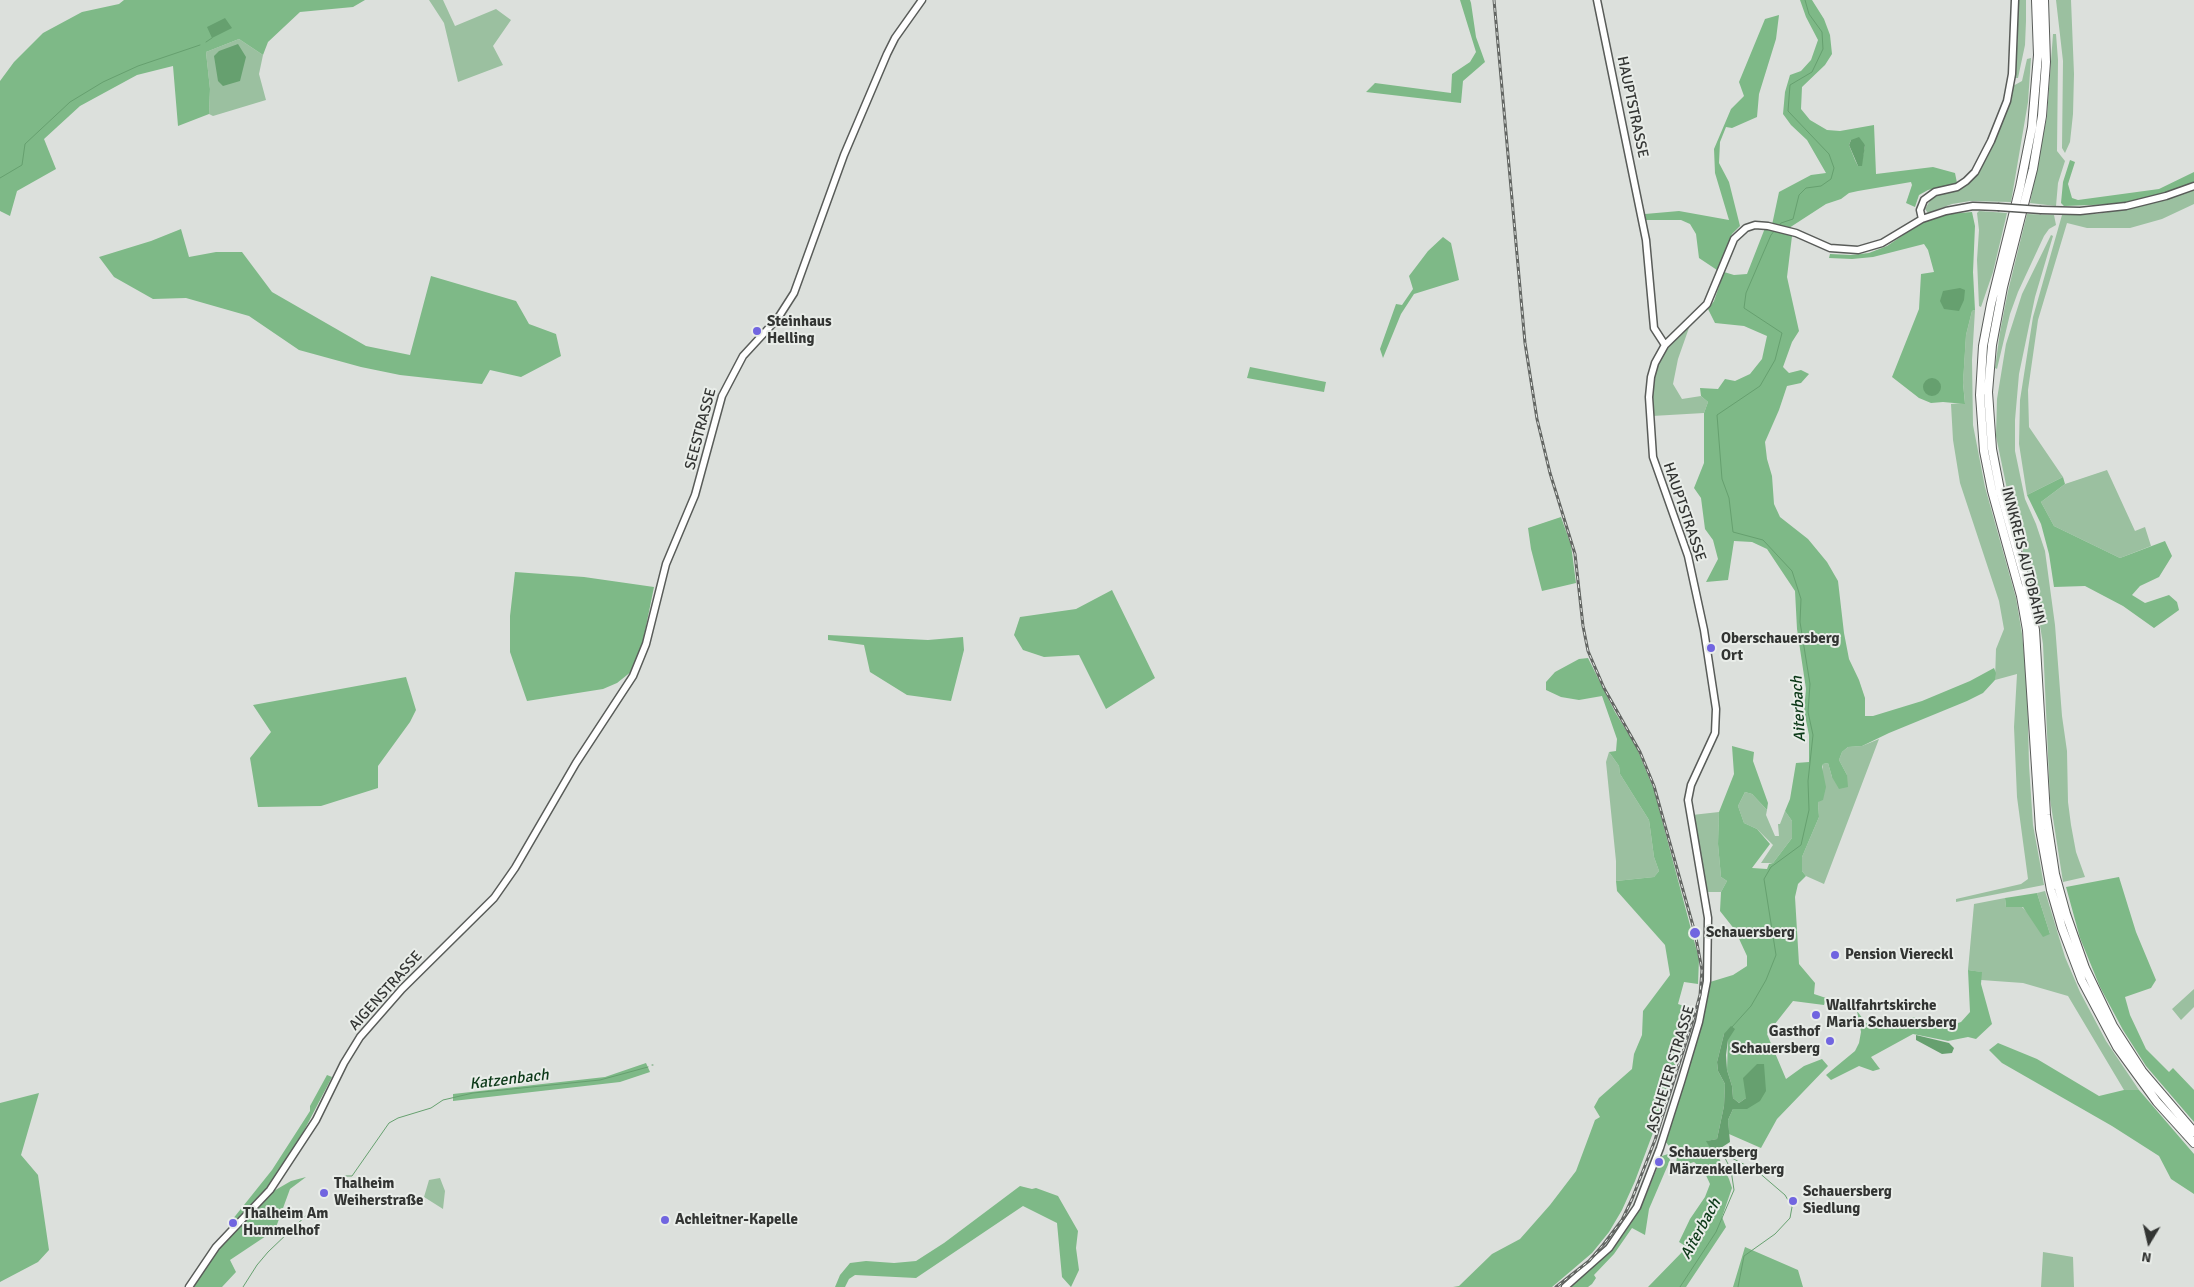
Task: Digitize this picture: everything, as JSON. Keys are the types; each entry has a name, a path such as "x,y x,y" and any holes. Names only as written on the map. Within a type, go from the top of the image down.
{"highway":[{"name":"INNKREIS AUTOBAHN","path":"2036,0 2038,64 2032,128 1983,346 1980,395 1984,451 1992,491 2021,596 2027,630 2040,828 2046,868 2060,921 2082,981 2117,1047 2156,1102 2194,1143"},
{"name":"INNKREIS AUTOBAHN","path":"2044,0 2046,62 2042,116 2033,169 2003,287 1992,345 1988,392 1992,449 2000,490 2026,583 2036,630 2046,815 2052,856 2066,914 2085,968 2113,1026 2148,1079 2194,1132"}],"street":[{"name":"SEESTRASSE","path":"607,716 641,660 661,579 695,495 718,408 728,381 752,345 778,318 794,293 844,155 887,54 895,38 922,0"},
{"name":"HAUPTSTRASSE","path":"1597,0 1646,240 1654,328 1665,345 1655,363 1651,377 1649,397 1653,457 1681,532 1694,583 1706,638 1716,714 1715,733 1688,796 1688,812 1691,826"},
{"path":"1922,219 1920,210 1924,200 1935,192 1957,186 1966,181 1975,172 1991,141 2007,101 2012,74 2015,0"},
{"path":"1665,345 1707,304 1737,234 1750,226 1768,226 1780,229 1830,248 1858,250 1882,244 1922,219 1956,208 1978,206 2080,211 2126,206 2166,196 2194,186"},
{"name":"AIGENSTRASSE","path":"189,1287 216,1247 270,1190 316,1120 344,1063 360,1037 402,989 494,898 515,868 576,763 607,716"},
{"name":"ASCHETER STRASSE","path":"1565,1287 1609,1248 1637,1207 1658,1153 1699,1022 1707,981 1709,929 1698,857 1691,826"}],"shaded area":[{"path":"124,0 365,0 353,7 300,12 268,42 263,55 239,39 206,52 210,89 209,114 178,126 173,66 137,75 80,106 44,139 56,169 17,191 10,216 0,211 0,81 14,62 43,33 82,12 119,4"},
{"path":"429,0 443,0 455,26 496,9 511,20 493,46 503,65 458,82 444,23"},
{"path":"1460,0 1470,0 1476,37 1485,62 1463,81 1461,103 1366,92 1375,83 1451,93 1452,74 1470,62 1476,52"},
{"path":"1800,0 1812,0 1824,19 1830,35 1832,54 1825,65 1802,87 1801,109 1810,120 1827,130 1840,131 1874,125 1876,174 1933,167 1955,173 1957,183 1928,190 1919,195 1915,207 1906,203 1912,185 1911,182 1849,193 1841,199 1826,204 1789,228 1772,225 1779,192 1811,175 1826,173 1807,140 1791,125 1783,114 1785,92 1790,75 1801,71 1811,60 1818,40 1806,17","holes":["1851,140 1865,145 1861,166 1858,166 1849,145"]},
{"path":"2018,0 2026,0 2025,45 2018,78 2014,78 2018,35"},
{"path":"2056,0 2071,0 2074,74 2073,114 2070,142 2065,153 2062,148 2063,61"},
{"path":"1779,15 1776,39 1759,94 1757,117 1732,128 1726,127 1720,142 1719,163 1729,182 1740,226 1732,234 1717,270 1699,258 1696,234 1690,224 1681,220 1646,220 1645,214 1679,211 1729,220 1715,173 1714,149 1731,109 1744,96 1739,82 1765,19"},
{"path":"225,18 232,28 212,38 207,27"},
{"path":"2053,34 2056,34 2058,60 2057,151 2065,161 2058,183 2056,206 2030,203 2047,116"},
{"path":"239,39 263,55 259,74 266,100 213,116 209,114 210,89 206,52"},
{"path":"238,44 246,57 240,81 223,86 218,81 214,56 219,51"},
{"path":"2031,58 2028,102 2011,202 1970,201 1952,204 1928,213 1925,209 1934,194 1958,189 1974,178 1987,158 2003,121 2013,86 2022,81 2027,59"},
{"path":"1859,137 1865,145 1862,166 1858,166 1849,145 1851,140"},
{"path":"2070,160 2075,162 2068,184 2072,198 2078,200 2159,189 2194,172 2194,183 2154,197 2118,204 2064,206 2061,203 2063,182"},
{"path":"2194,188 2194,204 2162,219 2130,228 2087,228 2067,223 2038,320 2028,390 2029,427 2063,477 2027,495 2019,444 2020,400 2033,317 2062,215 2097,214 2137,207 2174,197"},
{"path":"1979,211 2007,213 1993,272 1981,307 1979,306 1977,260 1979,230 1977,213"},
{"path":"1972,212 1975,226 1973,272 1975,310 1972,311 1966,335 1963,383 1965,404 1931,403 1919,398 1892,377 1919,309 1921,274 1934,272 1928,250 1924,244 1873,257 1852,259 1829,258 1830,254 1851,255 1869,253 1887,246 1921,223 1948,214"},
{"path":"2027,214 2054,215 2056,225 2049,229 2044,236 2018,292 2010,314 1997,369 1995,368 2000,332"},
{"path":"1765,228 1792,236 1787,277 1799,331 1792,342 1783,367 1789,373 1801,370 1809,374 1801,383 1787,386 1765,442 1772,476 1774,504 1780,517 1808,539 1827,562 1838,581 1849,659 1865,698 1865,716 1873,716 1922,701 1970,681 1994,668 1996,673 1995,680 1983,693 1967,701 1862,746 1848,747 1842,752 1839,760 1847,775 1848,787 1839,789 1832,777 1828,763 1823,764 1826,787 1823,800 1818,802 1819,817 1802,857 1802,871 1806,876 1798,884 1795,897 1799,964 1815,983 1814,994 1826,998 1824,1005 1793,1001 1767,1034 1786,1079 1804,1066 1822,1059 1828,1066 1777,1119 1761,1148 1729,1134 1728,1120 1733,1109 1747,1109 1746,1098 1739,1103 1733,1098 1732,1086 1727,1070 1728,1040 1724,1034 1717,1062 1718,1071 1725,1084 1724,1106 1717,1139 1707,1141 1713,1153 1719,1158 1732,1188 1722,1217 1726,1227 1686,1287 1648,1287 1687,1247 1679,1242 1690,1219 1705,1197 1710,1184 1704,1171 1694,1162 1676,1165 1677,1156 1665,1141 1701,1025 1710,982 1733,975 1747,966 1747,956 1735,930 1720,911 1721,892 1727,881 1721,877 1718,844 1719,812 1734,774 1732,746 1754,752 1753,761 1768,803 1767,810 1752,794 1745,792 1738,806 1744,823 1757,829 1770,844 1752,868 1767,869 1769,864 1773,863 1792,838 1792,821 1785,811 1790,799 1796,763 1809,762 1809,735 1804,711 1806,689 1797,629 1795,591 1767,549 1752,542 1734,541 1728,580 1706,582 1718,559 1713,540 1705,529 1701,498 1694,488 1704,463 1704,413 1708,402 1701,396 1700,388 1718,389 1725,379 1735,381 1750,374 1762,359 1767,336 1744,326 1715,323 1708,309 1714,301 1724,272 1734,275 1747,274"},
{"path":"181,229 189,257 216,252 242,252 272,292 366,346 410,355 431,276 516,301 529,324 556,334 561,356 521,377 490,370 482,384 400,375 361,367 299,350 249,316 186,298 153,299 114,277 99,257 151,241"},
{"path":"2051,235 2053,236 2035,297 2019,374 2015,420 2015,451 2025,499 2045,551 2055,625 2062,716 2067,751 2068,802 2076,852 2085,877 2063,882 2050,799 2043,644 2036,601 2009,499 1996,436 1997,399 2006,344 2022,294"},
{"path":"1443,237 1451,243 1459,280 1414,294 1401,314 1383,358 1380,349 1396,304 1402,305 1413,289 1409,276 1428,251"},
{"path":"1960,288 1965,290 1964,300 1959,311 1944,309 1940,301 1943,291"},
{"path":"1975,310 1972,360 1973,425 1985,487 2016,598 2022,634 2027,682 2033,825 2044,885 1956,902 1956,899 2021,884 2028,879 2017,797 2014,727 2017,674 1995,680 1996,649 2004,629 1999,601 1960,483 1953,440 1951,404 1965,403 1963,383 1966,335 1972,311"},
{"path":"1690,325 1678,359 1673,384 1682,399 1701,396 1708,402 1704,413 1652,416 1651,388 1656,365 1667,347"},
{"path":"1250,367 1326,382 1324,392 1247,378"},
{"path":"1928,378 1936,378 1941,383 1939,394 1928,396 1923,391 1923,383"},
{"path":"2107,470 2135,531 2145,527 2151,546 2120,558 2054,526 2041,502 2065,484"},
{"path":"2063,477 2065,484 2041,502 2054,526 2120,558 2165,541 2172,556 2159,577 2140,586 2132,595 2145,603 2169,595 2177,602 2179,610 2154,628 2123,606 2085,586 2054,587 2049,554 2041,524 2027,495"},
{"path":"1561,517 1571,545 1576,583 1542,591 1531,549 1528,528"},
{"path":"515,572 584,577 654,587 642,646 632,671 617,683 603,689 527,701 510,652 510,616"},
{"path":"1112,590 1155,678 1106,709 1079,655 1044,657 1023,650 1014,635 1020,617 1076,609"},
{"path":"828,635 928,640 963,637 964,650 951,701 907,695 870,672 864,645 828,640"},
{"path":"1588,658 1615,712 1636,746 1654,790 1699,959 1698,984 1684,982 1678,1004 1693,1009 1657,1122 1635,1181 1622,1210 1609,1232 1592,1253 1552,1287 1453,1287 1459,1286 1492,1254 1520,1239 1550,1205 1576,1171 1595,1120 1600,1117 1594,1107 1599,1098 1632,1069 1634,1054 1642,1035 1643,1011 1670,975 1665,945 1617,891 1616,881 1654,877 1659,871 1654,857 1649,820 1620,774 1619,766 1609,752 1616,751 1617,739 1602,696 1579,700 1561,697 1546,690 1546,682 1555,672 1579,659"},
{"path":"406,677 416,710 410,722 378,766 378,788 321,806 258,807 250,758 271,732 253,705"},
{"path":"1879,739 1824,884 1806,876 1802,871 1802,857 1819,817 1818,802 1823,764 1828,763 1832,777 1847,775 1839,760 1842,752 1848,747 1862,746"},
{"path":"1609,752 1619,766 1620,774 1649,820 1654,857 1659,871 1654,877 1616,881 1616,861 1606,762"},
{"path":"1745,792 1752,794 1767,810 1766,815 1775,836 1779,836 1778,824 1780,824 1785,811 1792,821 1792,838 1773,863 1761,863 1773,845 1757,829 1744,823 1738,806"},
{"path":"1719,812 1718,844 1721,877 1727,881 1721,892 1707,892 1692,815"},
{"path":"2119,877 2136,932 2156,980 2151,988 2125,997 2130,1015 2146,1049 2169,1072 2173,1068 2194,1090 2194,1122 2146,1066 2123,1030 2100,987 2080,938 2066,887"},
{"path":"2045,891 2065,957 2080,992 2106,1041 2139,1090 2124,1090 2068,996 2023,983 1981,980 1981,972 1968,970 1974,904 2005,898 2006,907 2022,907 2050,934 2037,893"},
{"path":"2037,893 2050,934 2043,937 2023,907 2006,907 2005,898"},
{"path":"1968,970 1982,972 1981,984 1992,1024 1976,1039 1968,1037 1948,1041 1913,1034 1871,1057 1880,1069 1873,1071 1859,1066 1831,1080 1826,1075 1855,1051 1859,1043 1861,1032 1857,1011 1866,1023 1875,1026 1912,1017 1949,1026 1961,1022 1970,1012"},
{"path":"2194,989 2194,1007 2181,1020 2172,1009"},
{"path":"1731,1026 1735,1029 1728,1040 1726,1055 1733,1098 1739,1103 1746,1098 1743,1078 1757,1064 1764,1064 1766,1091 1760,1101 1747,1109 1733,1109 1728,1120 1730,1142 1713,1153 1706,1141 1717,1139 1724,1106 1725,1084 1718,1071 1717,1062 1724,1034"},
{"path":"1916,1035 1949,1043 1954,1048 1952,1053 1942,1054 1916,1040"},
{"path":"1998,1043 2037,1059 2099,1096 2124,1090 2139,1090 2194,1154 2194,1194 2171,1179 2159,1156 2112,1126 2002,1063 1989,1050"},
{"path":"646,1063 650,1072 620,1082 453,1101 453,1094 605,1077"},
{"path":"327,1075 332,1077 272,1192 291,1181 306,1177 290,1189 275,1230 230,1260 236,1272 222,1287 193,1287 216,1251 232,1235 228,1225 272,1170 310,1111 310,1106"},
{"path":"39,1093 21,1155 38,1175 49,1250 38,1262 0,1282 0,1103"},
{"path":"1668,1154 1670,1160 1649,1209 1645,1235 1632,1228 1614,1254 1594,1275 1596,1278 1592,1284 1588,1287 1569,1287 1610,1251 1623,1235 1642,1205 1662,1156"},
{"path":"440,1178 445,1191 443,1209 424,1197 429,1180"},
{"path":"1020,1186 1036,1188 1058,1196 1078,1231 1076,1248 1079,1270 1071,1287 1062,1277 1057,1223 1023,1206 916,1278 855,1275 849,1279 845,1287 835,1287 840,1275 850,1263 866,1261 894,1263 916,1261 944,1243"},
{"path":"1745,1247 1798,1270 1803,1287 1733,1287"},
{"path":"2043,1252 2073,1257 2074,1287 2041,1287"}],"waterway":[{"name":"Aiterbach","path":"1778,227 1781,223 1793,219 1799,195 1806,188 1821,186 1831,179 1834,168 1829,154 1788,111 1790,85 1812,72 1823,49 1822,32 1809,14 1805,0"},
{"path":"206,42 212,38"},
{"path":"0,178 22,165 25,144 70,102 103,82 138,66 200,45"},
{"name":"Aiterbach","path":"1732,1027 1751,1006 1766,980 1776,955 1764,879 1771,867 1801,845 1809,810 1808,781 1813,735 1808,712 1810,684 1800,622 1801,599 1792,571 1763,540 1733,532 1729,498 1722,479 1717,415 1760,386 1775,360 1782,333 1744,308 1746,293 1771,235 1775,230"},
{"name":"Katzenbach","path":"338,1176 352,1176 389,1123 398,1118 431,1108 443,1100 473,1093 600,1080 648,1067"},
{"name":"Aiterbach","path":"1680,1287 1716,1232 1734,1190 1731,1170 1720,1148"},
{"path":"1724,1154 1757,1171 1785,1195 1792,1207 1790,1218 1775,1234 1744,1256 1738,1287"},
{"name":"Katzenbach","path":"243,1287 268,1252 313,1209"}],"railway":[{"path":"1494,0 1525,343 1537,419 1550,473 1575,554 1583,626 1588,651 1604,688 1640,752 1654,786 1695,933 1702,970 1700,995 1694,1017 1655,1140 1632,1199 1622,1220 1603,1245 1589,1261 1556,1287"}],"place":[{"name":"Steinhaus Helling","path":"757,331"},
{"name":"Oberschauersberg Ort","path":"1711,648"},
{"name":"Schauersberg","path":"1695,933"},
{"name":"Pension Viereckl","path":"1835,955"},
{"name":"Wallfahrtskirche Maria Schauersberg","path":"1816,1015"},
{"name":"Gasthof Schauersberg","path":"1830,1041"},
{"name":"Schauersberg Märzenkellerberg","path":"1659,1162"},
{"name":"Thalheim Weiherstraße","path":"324,1193"},
{"name":"Schauersberg Siedlung","path":"1793,1201"},
{"name":"Achleitner-Kapelle","path":"665,1220"},
{"name":"Thalheim Am Hummelhof","path":"233,1223"}]}
